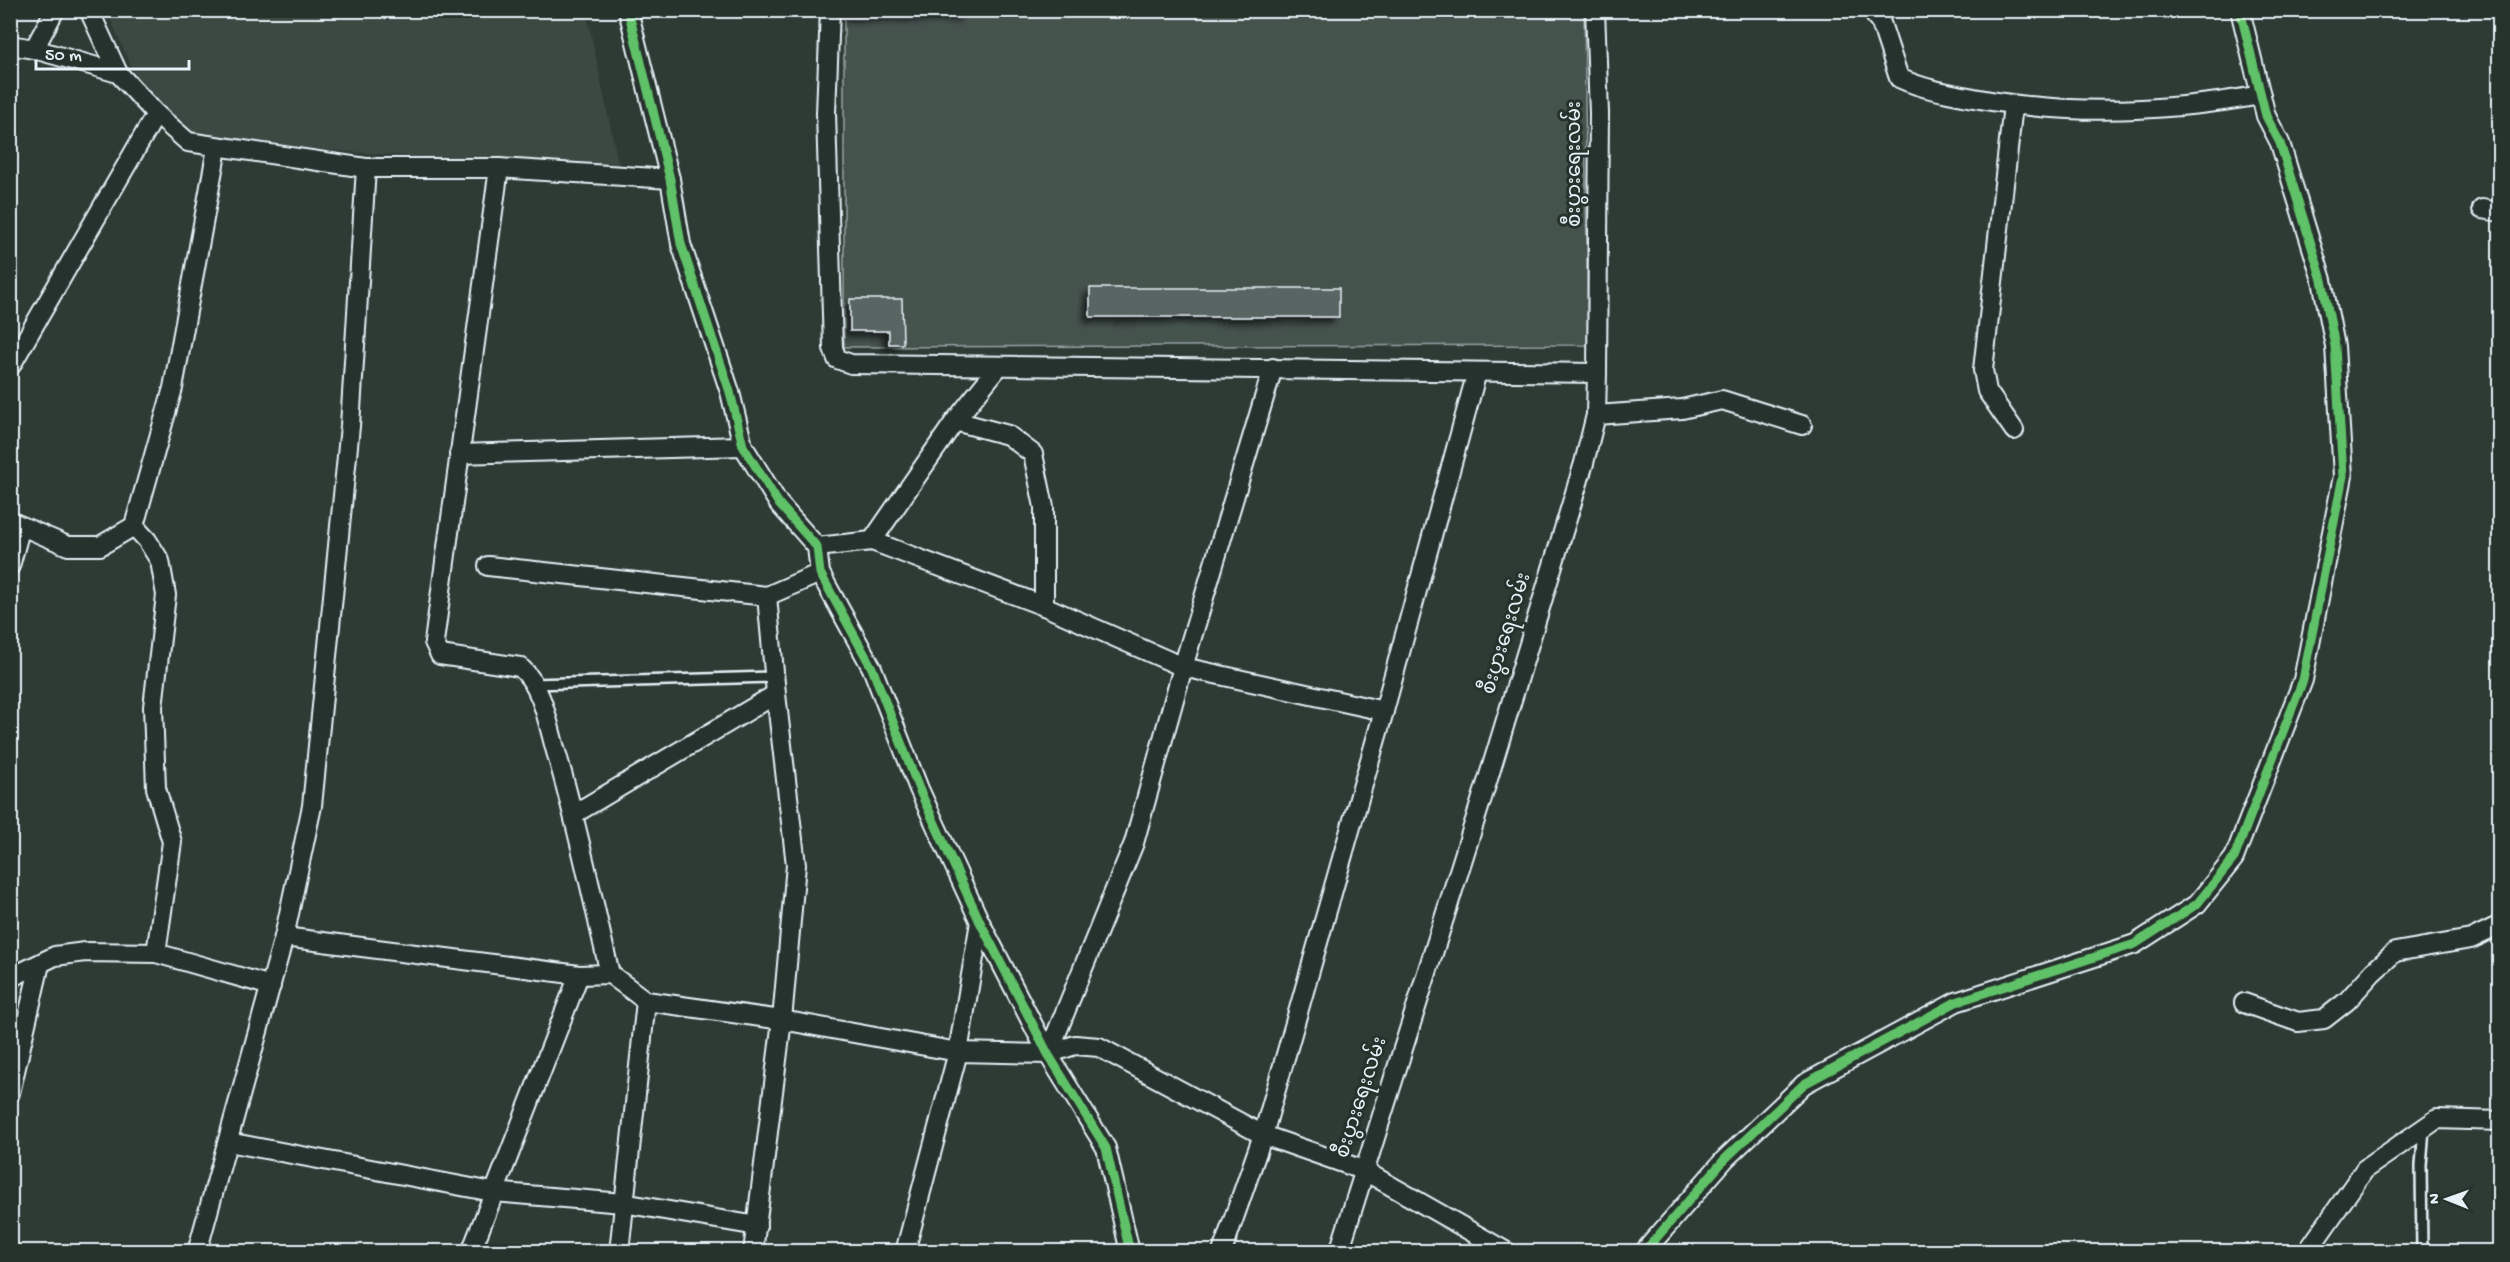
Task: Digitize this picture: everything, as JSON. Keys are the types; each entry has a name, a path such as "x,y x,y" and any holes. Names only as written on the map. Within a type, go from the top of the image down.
{"street":[{"path":"34,49 55,10"},
{"path":"89,10 118,73 156,114 188,142 366,168 499,168 670,179"},
{"path":"628,10 670,179 681,244 730,392 743,446 779,504 818,547 820,573 872,668 919,789 980,922 1048,1054 1106,1148 1130,1251"},
{"path":"830,10 826,113 833,348 837,359 851,364 1597,373"},
{"name":"စီးပွားရေးလမ်း","path":"1339,1251 1488,779 1596,415 1599,113 1595,10"},
{"path":"1871,10 1881,23 1899,78 1923,89 2013,105 2132,110 2207,105 2261,95"},
{"path":"1644,1251 1725,1159 1804,1084 1956,1002 2135,944 2197,904 2234,858 2303,680 2343,476 2335,346 2322,280 2280,143 2266,116 2240,10"},
{"path":"10,45 34,49 118,73"},
{"path":"2013,105 1983,370 1986,391 2014,430"},
{"path":"10,367 156,114"},
{"path":"10,566 16,523 68,546 100,546 134,526 173,388 217,148"},
{"path":"197,1251 284,937 312,806 350,426 366,168"},
{"path":"499,168 434,642 440,655 452,659 520,667 530,676 540,698 574,814 610,974"},
{"path":"872,541 955,421 999,366"},
{"path":"1048,1054 1134,843 1273,368"},
{"path":"1222,1251 1263,1135 1384,711 1477,372"},
{"path":"1596,415 1682,409 1722,400 1802,424"},
{"path":"955,421 1008,435 1034,454 1044,507 1044,606"},
{"path":"459,454 743,446"},
{"path":"134,526 147,540 160,561 166,595 153,707 156,788 172,842 156,953"},
{"path":"818,547 872,541 1044,606 1184,667 1384,711"},
{"path":"488,566 767,596 820,573"},
{"path":"753,1251 782,1020 796,865 767,596"},
{"path":"574,814 775,686"},
{"path":"905,1251 958,1052 980,922"},
{"path":"2244,1003 2298,1022 2324,1019 2396,952 2471,939 2499,926"},
{"path":"284,937 579,975 610,974 646,1001 782,1020 958,1052 1048,1054 1074,1045 1099,1047 1263,1135 1363,1170 1507,1251"},
{"path":"10,978 55,956 85,952 156,953 271,986"},
{"path":"10,1093 40,964"},
{"path":"471,1251 579,975"},
{"path":"619,1251 646,1001"},
{"path":"2307,1251 2365,1169 2438,1119 2499,1121"},
{"path":"228,1142 493,1192 623,1203 757,1226"}],"lane":[{"path":"533,684 775,686"},
{"path":"2422,1251 2421,1165 2424,1129"}],"shaded area":[{"path":"107,11 586,11 620,172 202,141 166,118 139,85"},
{"path":"844,11 1584,11 1588,345 844,347"}],"building":[{"path":"848,10 966,10 966,15 848,16"},
{"path":"1090,288 1339,288 1339,317 1090,317"},
{"path":"850,299 902,299 903,344 889,344 889,331 850,331"}],"cycle path":[{"path":"628,10 670,179 681,244 730,392 743,446 779,504 817,547 820,573 872,668 919,789 980,922 1048,1054 1106,1148 1130,1252"},
{"path":"1644,1252 1725,1159 1804,1084 1956,1002 2135,944 2197,904 2234,858 2303,680 2343,476 2335,346 2322,280 2280,143 2266,116 2240,10"}]}
